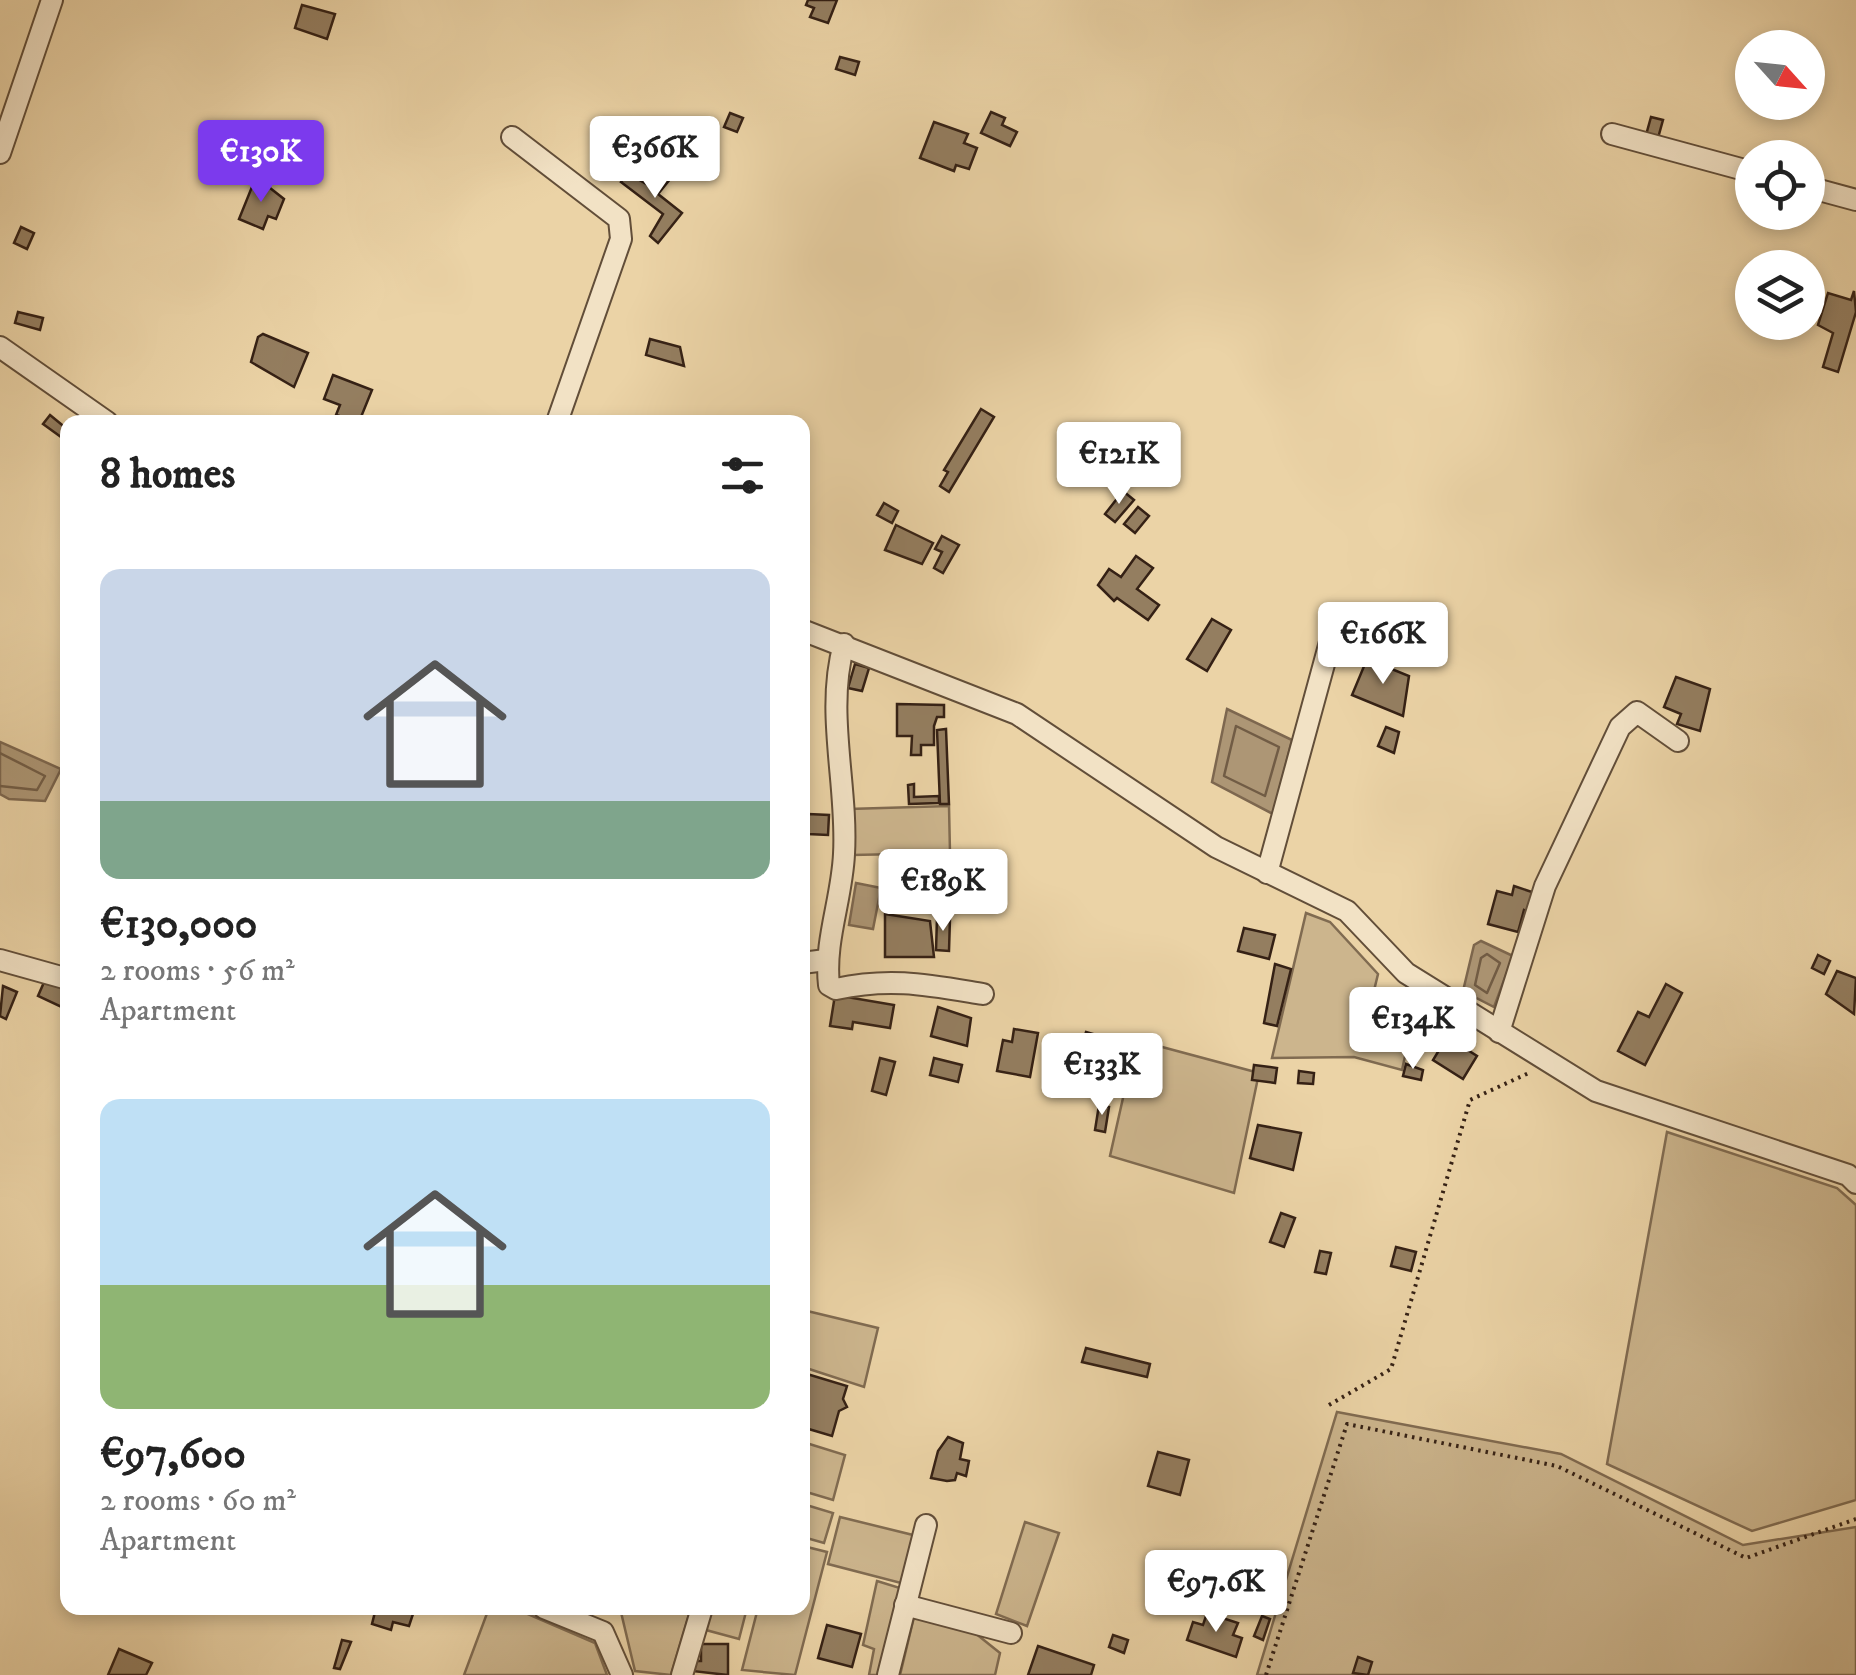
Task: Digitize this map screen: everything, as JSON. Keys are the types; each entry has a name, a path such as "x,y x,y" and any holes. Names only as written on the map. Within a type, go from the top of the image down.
{"street":[{"path":"0,153 52,0"},
{"path":"1612,134 1735,167"},
{"path":"512,137 619,218 621,239 559,415"},
{"path":"1825,192 1856,200"},
{"path":"0,347 97,415"},
{"path":"810,633 1017,714 1216,847 1347,911 1406,973 1596,1091 1848,1175 1856,1183"},
{"path":"1268,873 1330,642"},
{"path":"844,644 838,713 844,856 826,960 830,985 836,989 877,980 901,980 982,994"},
{"path":"1499,1032 1544,886 1620,727 1637,712 1678,742"},
{"path":"0,960 60,977"},
{"path":"810,962 826,960"},
{"path":"888,1675 926,1525"},
{"path":"906,1605 1011,1633"},
{"path":"562,1615 604,1632 622,1675"},
{"path":"682,1675 700,1615"}],"path":[{"path":"1329,1405 1391,1368 1470,1100 1549,1064"},
{"path":"1266,1675 1347,1424 1558,1466 1746,1558 1856,1520"}],"shaded area":[{"path":"949,806 950,853 852,855 849,809"},
{"path":"1306,913 1330,922 1378,974 1364,1032 1407,1047 1402,1070 1354,1057 1272,1058"},
{"path":"1136,1040 1259,1073 1234,1193 1110,1156"},
{"path":"1667,1132 1837,1188 1856,1205 1856,1500 1752,1531 1607,1464"},
{"path":"810,1312 878,1328 864,1387 810,1369"},
{"path":"1337,1412 1561,1454 1743,1545 1856,1527 1856,1675 1257,1675"},
{"path":"810,1444 845,1455 833,1500 810,1493"},
{"path":"810,1506 833,1513 824,1543 810,1539"},
{"path":"840,1517 913,1535 901,1583 828,1564"},
{"path":"1025,1522 1059,1533 1027,1626 996,1614"},
{"path":"810,1548 827,1552 795,1675 742,1670 756,1615 810,1615"},
{"path":"877,1581 900,1588 881,1675 869,1675 874,1649 863,1645"},
{"path":"486,1615 530,1615 595,1643 607,1675 464,1675"},
{"path":"622,1615 689,1615 671,1675 635,1671"},
{"path":"710,1615 745,1615 739,1639 706,1630"},
{"path":"914,1617 965,1625 1000,1653 995,1675 900,1675"}],"water":[{"path":"1227,709 1292,740 1273,814 1212,782"},
{"path":"0,742 60,769 45,801 9,799 0,794"},
{"path":"856,883 881,888 873,929 849,925"},
{"path":"1481,941 1513,956 1494,1007 1463,991 1474,945"}],"building":[{"path":"808,0 837,0 828,23 810,17 814,8 806,5"},
{"path":"302,5 335,14 327,39 295,28"},
{"path":"840,57 859,62 855,75 836,69"},
{"path":"991,112 1005,118 1002,125 1017,132 1010,146 981,133"},
{"path":"730,113 743,118 737,132 724,127"},
{"path":"1651,117 1663,120 1658,138 1646,135"},
{"path":"934,122 968,134 964,143 977,148 969,169 956,165 954,171 920,158"},
{"path":"660,170 671,178 658,194 682,213 658,243 650,236 663,214 621,182 628,173 648,185"},
{"path":"256,177 284,199 276,219 268,216 263,229 239,219"},
{"path":"21,227 34,233 27,249 14,243"},
{"path":"1854,291 1856,312 1838,372 1823,367 1833,333 1825,329 1825,303 1828,293 1851,300"},
{"path":"18,312 43,318 40,330 15,323"},
{"path":"263,334 308,353 294,387 251,362 258,337"},
{"path":"650,339 680,347 684,366 646,355"},
{"path":"333,375 372,390 362,415 336,415 340,405 324,399"},
{"path":"981,409 994,417 949,492 940,486 948,472 944,470"},
{"path":"50,415 60,423 60,436 43,424"},
{"path":"1123,491 1134,500 1115,522 1105,514"},
{"path":"884,503 898,511 892,523 877,515"},
{"path":"1138,507 1149,516 1135,533 1124,524"},
{"path":"896,525 933,543 922,564 885,550"},
{"path":"942,536 959,545 943,573 934,568 942,552 935,549"},
{"path":"1136,556 1153,568 1137,589 1159,605 1148,620 1117,598 1114,601 1098,585 1109,569 1121,577"},
{"path":"1212,619 1231,630 1207,671 1187,659"},
{"path":"1358,623 1373,630 1368,643 1381,655 1378,662 1349,644"},
{"path":"1367,659 1409,676 1403,716 1352,695"},
{"path":"855,664 869,668 862,691 848,688"},
{"path":"1676,677 1710,689 1700,731 1677,724 1681,714 1664,707"},
{"path":"897,704 944,705 944,717 937,717 934,726 934,745 921,745 921,755 911,755 912,736 897,736"},
{"path":"1386,727 1399,732 1394,753 1378,746"},
{"path":"946,729 949,804 940,804 937,730"},
{"path":"914,784 914,797 939,796 939,803 909,804 908,785"},
{"path":"810,814 829,815 828,835 810,834"},
{"path":"1514,886 1538,894 1532,913 1524,910 1518,932 1488,924 1497,891 1512,895"},
{"path":"885,914 930,921 934,957 885,957"},
{"path":"937,918 950,918 949,951 936,950"},
{"path":"1244,928 1275,935 1269,959 1238,951"},
{"path":"1818,955 1830,961 1824,974 1812,968"},
{"path":"1275,964 1291,969 1277,1026 1264,1023"},
{"path":"1837,971 1856,978 1854,1014 1826,994"},
{"path":"45,980 60,987 60,1006 38,996"},
{"path":"1666,984 1682,993 1645,1065 1618,1051 1638,1012 1649,1017"},
{"path":"3,986 17,992 6,1019 0,1016"},
{"path":"835,995 894,1005 890,1028 853,1022 852,1029 830,1026"},
{"path":"938,1007 971,1018 967,1046 931,1036"},
{"path":"1014,1029 1038,1033 1030,1077 997,1071 1003,1040 1012,1042"},
{"path":"1086,1032 1121,1042 1114,1069 1078,1059"},
{"path":"1447,1037 1477,1056 1463,1079 1433,1060"},
{"path":"880,1058 895,1062 886,1095 872,1091"},
{"path":"934,1058 962,1065 958,1082 930,1075"},
{"path":"1406,1064 1423,1070 1421,1080 1403,1076"},
{"path":"1254,1065 1277,1068 1275,1083 1252,1080"},
{"path":"1299,1071 1314,1073 1313,1084 1298,1083"},
{"path":"1099,1105 1109,1107 1105,1132 1095,1130"},
{"path":"1258,1125 1301,1133 1293,1170 1250,1158"},
{"path":"1281,1213 1295,1218 1284,1247 1270,1242"},
{"path":"1396,1247 1416,1252 1411,1271 1391,1266"},
{"path":"1320,1251 1331,1253 1326,1274 1315,1272"},
{"path":"1086,1348 1150,1364 1147,1377 1082,1362"},
{"path":"810,1375 847,1386 843,1399 847,1407 839,1411 832,1436 810,1429"},
{"path":"948,1437 963,1443 960,1459 969,1461 966,1476 957,1473 955,1480 947,1481 931,1478 938,1451"},
{"path":"1158,1452 1189,1460 1180,1495 1148,1486"},
{"path":"1207,1613 1238,1623 1233,1635 1242,1638 1236,1657 1187,1640 1193,1622 1203,1625"},
{"path":"374,1615 413,1615 409,1626 393,1622 391,1630 372,1624"},
{"path":"1262,1616 1270,1619 1263,1640 1254,1636"},
{"path":"827,1625 861,1634 852,1667 818,1658"},
{"path":"1113,1635 1128,1640 1124,1653 1109,1647"},
{"path":"342,1640 351,1642 340,1669 334,1668"},
{"path":"701,1644 728,1644 728,1675 692,1671 692,1661 701,1661"},
{"path":"1038,1646 1094,1665 1091,1675 1028,1675"},
{"path":"119,1649 152,1663 146,1675 108,1675"},
{"path":"1358,1657 1372,1662 1368,1675 1353,1673"}]}
